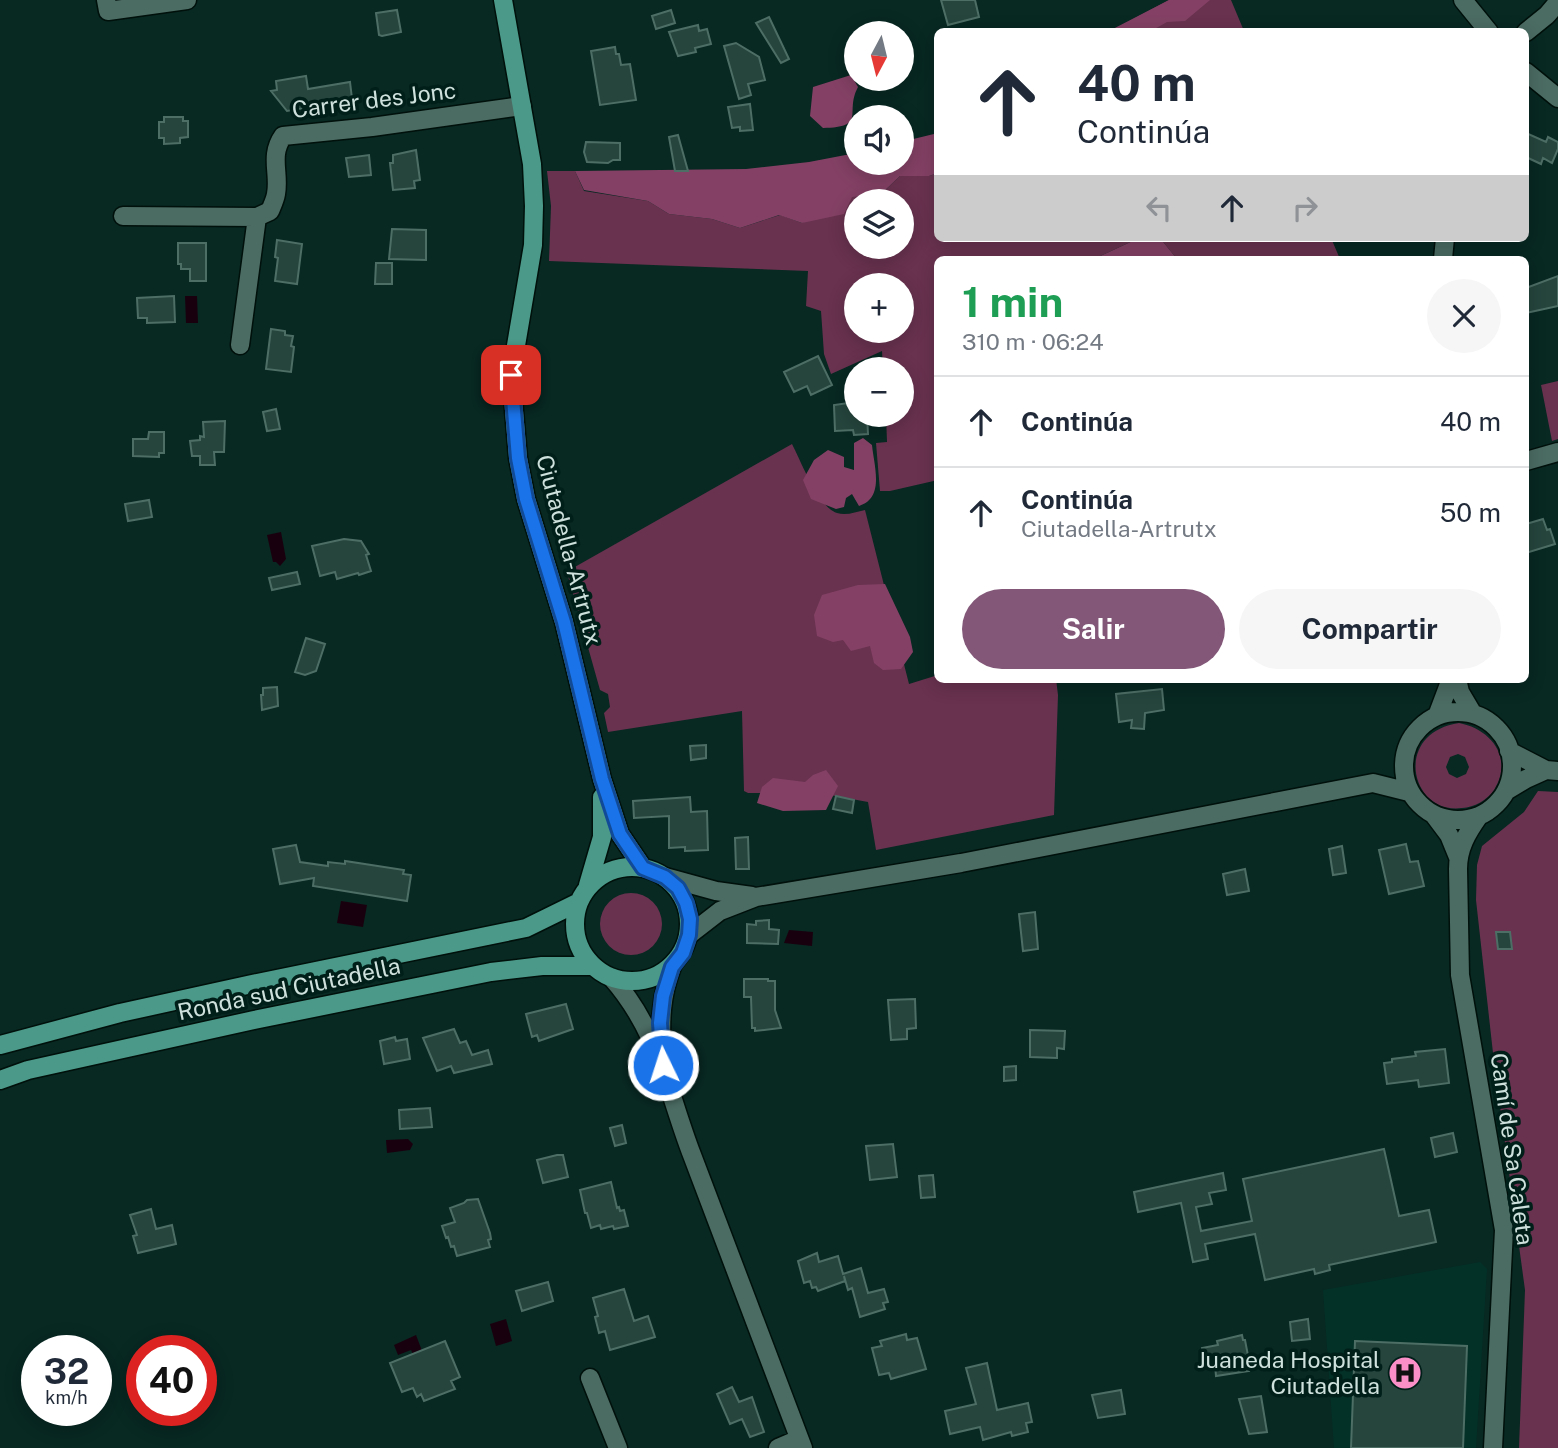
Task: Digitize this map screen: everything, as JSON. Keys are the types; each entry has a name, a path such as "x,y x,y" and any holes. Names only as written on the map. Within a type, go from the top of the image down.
{"main road":[{"name":"Ciutadella-Artrutx","path":"503,0 532,164 534,206 533,246 511,375 518,458 526,499 564,622 602,779 620,834 643,868"},
{"name":"Ciutadella-Artrutx","path":"582,896 602,837 602,779"},
{"path":"643,868 665,877 678,888 690,919 689,935 683,953 672,967 657,977 639,982 612,978 592,966 581,952 575,936 575,919 582,896 598,878 612,870 643,868"},
{"name":"Ronda sud Ciutadella","path":"0,1045 120,1013 526,929 582,896"},
{"name":"Ronda sud Ciutadella","path":"0,1080 28,1070 228,1026 491,972 542,966 592,966"}],"street":[{"path":"107,6 187,0"},
{"path":"1463,0 1486,28"},
{"path":"1529,30 1558,2"},
{"path":"1529,74 1558,98"},
{"name":"Carrer des Jonc","path":"240,345 257,217 270,211 276,193 274,168 277,144 283,136 372,127 522,106"},
{"path":"123,216 257,217"},
{"path":"1529,460 1558,452"},
{"path":"1437,716 1449,683"},
{"path":"1458,683 1472,714"},
{"path":"1455,712 1472,714 1491,723 1500,732 1510,751 1512,768 1506,791 1500,801 1479,816 1457,821 1434,814 1417,803 1409,792 1404,776 1404,758 1409,740 1421,726 1437,716 1455,712"},
{"path":"1510,751 1552,770"},
{"path":"689,935 720,911 756,897 961,863 1373,783 1404,758"},
{"path":"1506,791 1526,779 1552,770"},
{"path":"1373,783 1409,792"},
{"name":"Camí de Sa Caleta","path":"1434,814 1449,835 1458,857"},
{"name":"Camí de Sa Caleta","path":"1479,816 1466,834 1458,857 1461,975 1504,1230 1493,1448"},
{"path":"665,877 716,891 756,897"},
{"path":"663,1065 660,1012 664,988 672,967"},
{"path":"612,978 640,1015 663,1065 687,1143 801,1443 778,1448"},
{"path":"590,1378 618,1448"}],"shaded area":[{"path":"1169,0 1231,0 1243,28 1116,28"},
{"path":"1169,0 1210,0 1185,21 1167,22 1156,28 1115,28"},
{"path":"844,77 844,91 856,91 853,105 844,105 844,125 823,128 810,116 813,87"},
{"path":"934,134 934,174 900,176 886,189 844,189 844,214 802,223 779,215 740,228 712,219 669,214 648,201 584,190 575,171 746,169 844,155 844,175 914,175 914,139"},
{"path":"547,171 575,171 584,191 648,201 669,214 712,219 740,228 780,215 802,223 844,201 844,259 914,259 914,189 886,189 900,176 934,174 934,242 1130,242 1100,256 934,256 934,481 890,491 880,491 876,443 887,442 886,427 914,427 914,357 882,357 882,351 869,357 844,357 844,368 831,374 824,354 821,311 806,306 808,271 549,261 551,206"},
{"path":"1130,242 1163,242 1175,256 1100,256"},
{"path":"1163,242 1333,242 1339,256 1175,256"},
{"path":"185,296 197,296 198,323 186,323"},
{"path":"1558,381 1558,439 1552,441 1541,385"},
{"path":"863,438 872,445 876,471 875,489 867,502 859,506 852,494 846,498 844,507 836,509 811,499 803,480 814,460 828,450 844,457 844,467 854,470 854,443"},
{"path":"792,444 817,493 830,509 844,514 865,510 909,684 934,676 934,683 1056,683 1054,815 876,850 868,802 819,793 744,791 742,711 608,732 604,713 610,707 608,694 600,690 568,576 573,568"},
{"path":"281,532 286,559 280,566 273,562 267,535"},
{"path":"885,584 910,637 913,652 901,669 883,670 874,663 870,646 851,651 843,640 833,642 817,636 814,615 822,595 858,585"},
{"path":"1459,723 1471,726 1489,738 1496,747 1500,756 1500,778 1494,790 1480,803 1462,808 1444,807 1430,799 1421,787 1416,772 1417,756 1424,741 1438,730","holes":["1458,754 1465,757 1469,767 1466,774 1457,778 1449,774 1446,767 1450,757"]},
{"path":"826,770 838,786 826,810 783,811 757,803 762,787 773,778 805,782 813,775"},
{"path":"1538,791 1558,792 1558,1448 1519,1448 1525,1290 1494,1062 1476,900 1477,865 1482,846 1524,812"},
{"path":"631,893 643,895 653,902 660,912 660,936 653,946 643,953 631,955 619,953 609,946 602,936 600,924 602,912 609,902 619,895"},
{"path":"341,901 367,905 363,927 337,923"},
{"path":"789,930 813,932 812,946 784,943"},
{"path":"408,1139 413,1144 410,1150 387,1153 386,1140"},
{"name":"Juaneda Hospital Ciutadella","path":"1480,1262 1487,1269 1476,1448 1334,1448 1323,1290"},
{"path":"506,1319 512,1341 496,1346 490,1324"},
{"path":"416,1335 424,1356 416,1360 411,1350 398,1355 394,1345"}],"building":[{"path":"941,0 975,0 979,17 948,25"},
{"path":"397,10 401,32 379,35 376,13"},
{"path":"671,10 675,23 656,29 652,16"},
{"path":"769,17 789,59 781,63 756,23"},
{"path":"698,25 699,31 707,29 711,44 695,48 696,52 678,56 669,32"},
{"path":"736,43 759,57 765,80 748,84 751,95 739,99 724,46"},
{"path":"615,47 621,65 630,64 636,100 600,105 591,51"},
{"path":"306,76 308,89 350,82 352,99 305,105 305,108 287,111 271,91 277,90 276,81"},
{"path":"750,104 753,130 740,131 740,127 732,128 728,107"},
{"path":"164,117 183,117 183,121 188,121 188,137 180,138 180,143 164,144 164,138 159,138 159,122 164,122"},
{"path":"1529,134 1546,142 1548,137 1558,142 1552,163 1543,158 1541,164 1529,158"},
{"path":"678,135 688,171 675,171 669,137"},
{"path":"586,142 620,143 620,160 608,163 587,162 584,152"},
{"path":"416,150 420,180 414,181 415,188 393,190 390,163 393,163 393,155"},
{"path":"369,155 371,175 349,177 346,158"},
{"path":"392,229 426,230 426,260 389,259"},
{"path":"277,240 302,244 297,284 275,281"},
{"path":"178,243 206,243 206,281 190,281 190,269 181,269 181,264 178,264"},
{"path":"376,263 392,263 392,284 375,284"},
{"path":"1558,276 1558,306 1529,312 1529,287"},
{"path":"174,296 175,322 147,323 147,318 138,318 137,298"},
{"path":"271,329 285,331 285,335 293,336 291,372 266,369"},
{"path":"818,356 832,385 811,395 807,386 794,392 784,372"},
{"path":"844,404 844,427 868,427 868,434 854,435 853,430 835,431 834,405"},
{"path":"276,409 280,429 267,431 263,412"},
{"path":"225,421 224,452 214,452 215,465 200,465 200,456 192,456 190,441 204,437 203,422"},
{"path":"149,432 164,432 164,453 159,453 159,457 133,456 133,439 148,439"},
{"path":"149,500 152,517 128,521 125,504"},
{"path":"1543,519 1555,544 1529,552 1529,523"},
{"path":"344,539 361,541 369,554 366,555 371,571 337,579 335,572 320,576 312,546"},
{"path":"297,572 300,584 272,590 269,578"},
{"path":"306,638 325,644 316,671 305,675 295,672"},
{"path":"277,687 278,706 262,710 263,688"},
{"path":"1162,689 1164,710 1145,713 1144,729 1131,728 1132,720 1119,722 1116,694"},
{"path":"706,745 706,758 691,760 690,746"},
{"path":"836,796 854,800 852,813 833,809"},
{"path":"690,797 691,812 707,811 708,850 685,851 685,847 669,848 669,816 634,818 633,801"},
{"path":"748,837 749,869 736,869 735,838"},
{"path":"1406,844 1410,862 1418,861 1424,886 1389,894 1379,850"},
{"path":"296,845 300,862 328,866 328,862 345,864 345,861 404,870 403,874 411,875 407,901 313,886 314,878 280,884 273,849"},
{"path":"1342,846 1346,873 1333,875 1329,849"},
{"path":"1245,869 1249,891 1227,895 1223,874"},
{"path":"1035,912 1038,949 1023,951 1019,914"},
{"path":"769,920 769,929 779,930 778,944 747,943 747,924 756,925 756,921"},
{"path":"1496,932 1510,932 1512,949 1498,949"},
{"path":"744,979 775,981 775,1010 781,1028 755,1031 755,1028 752,1028 751,997 744,997"},
{"path":"915,999 916,1028 907,1029 907,1039 891,1040 888,1000"},
{"path":"566,1004 573,1029 539,1041 537,1035 532,1037 526,1014"},
{"path":"454,1029 460,1043 466,1041 472,1055 488,1050 492,1064 454,1073 451,1066 437,1071 423,1038"},
{"path":"1030,1030 1065,1031 1064,1049 1057,1048 1057,1058 1030,1057"},
{"path":"395,1037 396,1041 407,1039 410,1059 384,1064 380,1041"},
{"path":"1445,1049 1449,1083 1419,1087 1418,1080 1387,1084 1384,1063 1392,1062 1392,1059 1416,1056 1415,1052"},
{"path":"1016,1066 1016,1080 1004,1081 1004,1067"},
{"path":"430,1108 432,1127 400,1129 399,1110"},
{"path":"622,1125 626,1143 615,1146 610,1128"},
{"path":"1453,1133 1457,1152 1435,1157 1431,1138"},
{"path":"893,1144 897,1177 870,1180 866,1146"},
{"path":"1384,1149 1399,1216 1429,1210 1436,1242 1329,1265 1330,1270 1315,1274 1314,1269 1265,1280 1255,1234 1205,1244 1208,1259 1193,1262 1181,1203 1138,1212 1134,1192 1223,1173 1226,1190 1209,1193 1212,1204 1196,1207 1201,1231 1252,1221 1243,1179"},
{"path":"563,1155 568,1177 543,1183 537,1160"},
{"path":"933,1175 935,1197 921,1198 919,1176"},
{"path":"611,1182 617,1208 624,1210 628,1226 601,1229 600,1225 591,1228 580,1190"},
{"path":"478,1199 490,1233 490,1247 457,1256 442,1226 455,1222 450,1208 467,1200"},
{"path":"151,1209 156,1229 172,1225 176,1244 138,1253 133,1236 137,1235 130,1215"},
{"path":"817,1253 819,1262 838,1256 843,1274 861,1268 868,1293 884,1289 888,1302 883,1303 885,1309 860,1317 852,1288 848,1290 844,1276 845,1281 818,1291 816,1287 812,1288 810,1281 804,1283 798,1261"},
{"path":"548,1282 553,1301 522,1311 516,1291"},
{"path":"624,1289 634,1321 648,1316 655,1337 610,1350 605,1331 599,1333 593,1298"},
{"path":"1308,1319 1310,1339 1292,1341 1290,1322"},
{"path":"906,1334 907,1340 917,1338 926,1369 891,1379 889,1373 879,1375 872,1348 882,1346 880,1341"},
{"path":"1242,1335 1249,1371 1216,1376 1215,1364 1205,1366 1202,1348"},
{"path":"445,1341 460,1377 451,1381 455,1389 424,1401 421,1394 417,1397 413,1388 402,1392 390,1363"},
{"path":"1355,1341 1467,1346 1463,1448 1351,1448"},
{"path":"987,1363 997,1410 1028,1403 1032,1422 1026,1423 1028,1432 1012,1436 1011,1432 983,1440 980,1427 950,1434 945,1411 976,1404 966,1368"},
{"path":"732,1387 739,1402 752,1397 764,1432 750,1437 742,1419 730,1424 717,1394"},
{"path":"1121,1390 1125,1414 1098,1418 1092,1395"},
{"path":"1261,1396 1267,1432 1249,1434 1239,1399"}],"place":[{"name":"Juaneda Hospital Ciutadella","path":"1405,1373"}],"route":[{"path":"511,375 513,418 526,499 535,533 552,577 602,779 620,834 643,868 655,871 678,888 690,919 689,935 683,953 672,967 660,1012 663,1065"}]}
